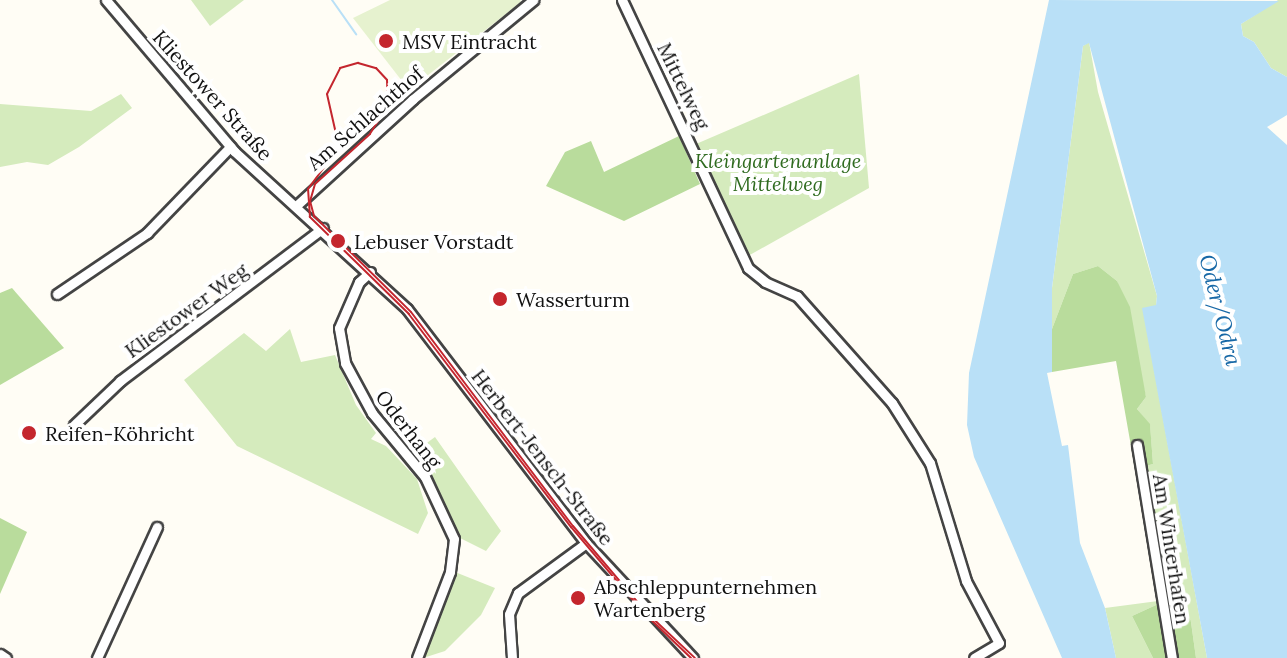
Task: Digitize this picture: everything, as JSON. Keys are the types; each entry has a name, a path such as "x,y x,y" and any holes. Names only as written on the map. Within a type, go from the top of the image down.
{"street":[{"name":"Kliestower Straße","path":"106,0 230,147 370,272"},
{"name":"Am Schlachthof","path":"297,205 413,99 533,0"},
{"name":"Mittelweg","path":"622,0 748,268 765,282 797,296 892,403 930,463 966,581 999,643 974,658"},
{"path":"57,294 147,233 230,147"},
{"name":"Kliestower Weg","path":"74,425 120,381 323,228"},
{"name":"Herbert-Jensch-Straße","path":"370,272 432,341 586,543 693,658"},
{"name":"Oderhang","path":"370,272 359,282 339,328 345,363 372,413 425,477 454,539 450,572 417,658"},
{"name":"Am Winterhafen","path":"1137,445 1172,658"},
{"path":"97,658 157,527"},
{"path":"512,658 509,614 518,593 586,543"},
{"path":"0,654 6,658"}],"green space":[{"path":"191,0 244,0 210,26"},
{"path":"390,0 521,2 409,90 353,18"},
{"path":"1278,0 1287,0 1287,77 1271,68 1254,42 1243,36 1241,24"},
{"path":"1089,42 1098,92 1157,296 1156,306 1143,309 1207,658 1196,658 1191,622 1167,600 1132,616 1153,658 1116,658 1105,608 1158,601 1135,469 1153,464 1150,425 1137,409 1146,397 1117,281 1098,266 1073,274 1052,329 1052,288 1083,46"},
{"name":"Kleingartenanlage Mittelweg","path":"859,74 869,188 748,256 696,144"},
{"path":"121,94 132,108 79,147 48,165 27,162 0,167 0,104 91,111"},
{"path":"679,136 700,184 624,221 546,186 565,152 591,141 604,172"},
{"path":"1098,266 1117,281 1130,307 1146,397 1137,409 1150,424 1153,464 1135,469 1116,361 1052,372 1052,329 1073,274"},
{"path":"12,288 64,348 0,385 0,293"},
{"path":"290,329 301,362 335,355 356,405 376,433 371,439 386,446 417,479 428,513 418,534 237,446 184,380 244,333 266,351"},
{"path":"435,437 501,531 486,551 458,537 438,489 413,453"},
{"path":"0,518 27,532 0,594"},
{"path":"455,572 495,588 481,615 445,651 423,658"},
{"path":"1175,584 1191,622 1196,658 1153,658 1132,616 1167,600"}],"water":[{"name":"Oder/Odra","path":"1049,0 1279,1 1241,24 1243,36 1254,42 1271,68 1287,77 1287,115 1267,127 1287,145 1287,658 1207,658 1142,308 1156,305 1157,296 1089,43 1083,46 1052,288 1052,372 1047,373 1062,446 1068,445 1080,543 1105,608 1116,658 1062,658 974,457 967,425 969,373"}],"waterway":[{"path":"332,0 356,34"}],"tram line":[{"path":"691,658 644,613 571,527 409,314 310,217 308,189 339,147 327,94 340,68 358,63 376,68 387,80 388,105 370,134 315,184 310,201 314,216 411,312 573,526 646,612 695,658"}],"place":[{"name":"MSV Eintracht","path":"386,41"},
{"name":"Lebuser Vorstadt","path":"338,241"},
{"name":"Wasserturm","path":"500,299"},
{"name":"Reifen-Köhricht","path":"29,433"},
{"name":"Abschleppunternehmen Wartenberg","path":"578,598"}]}
